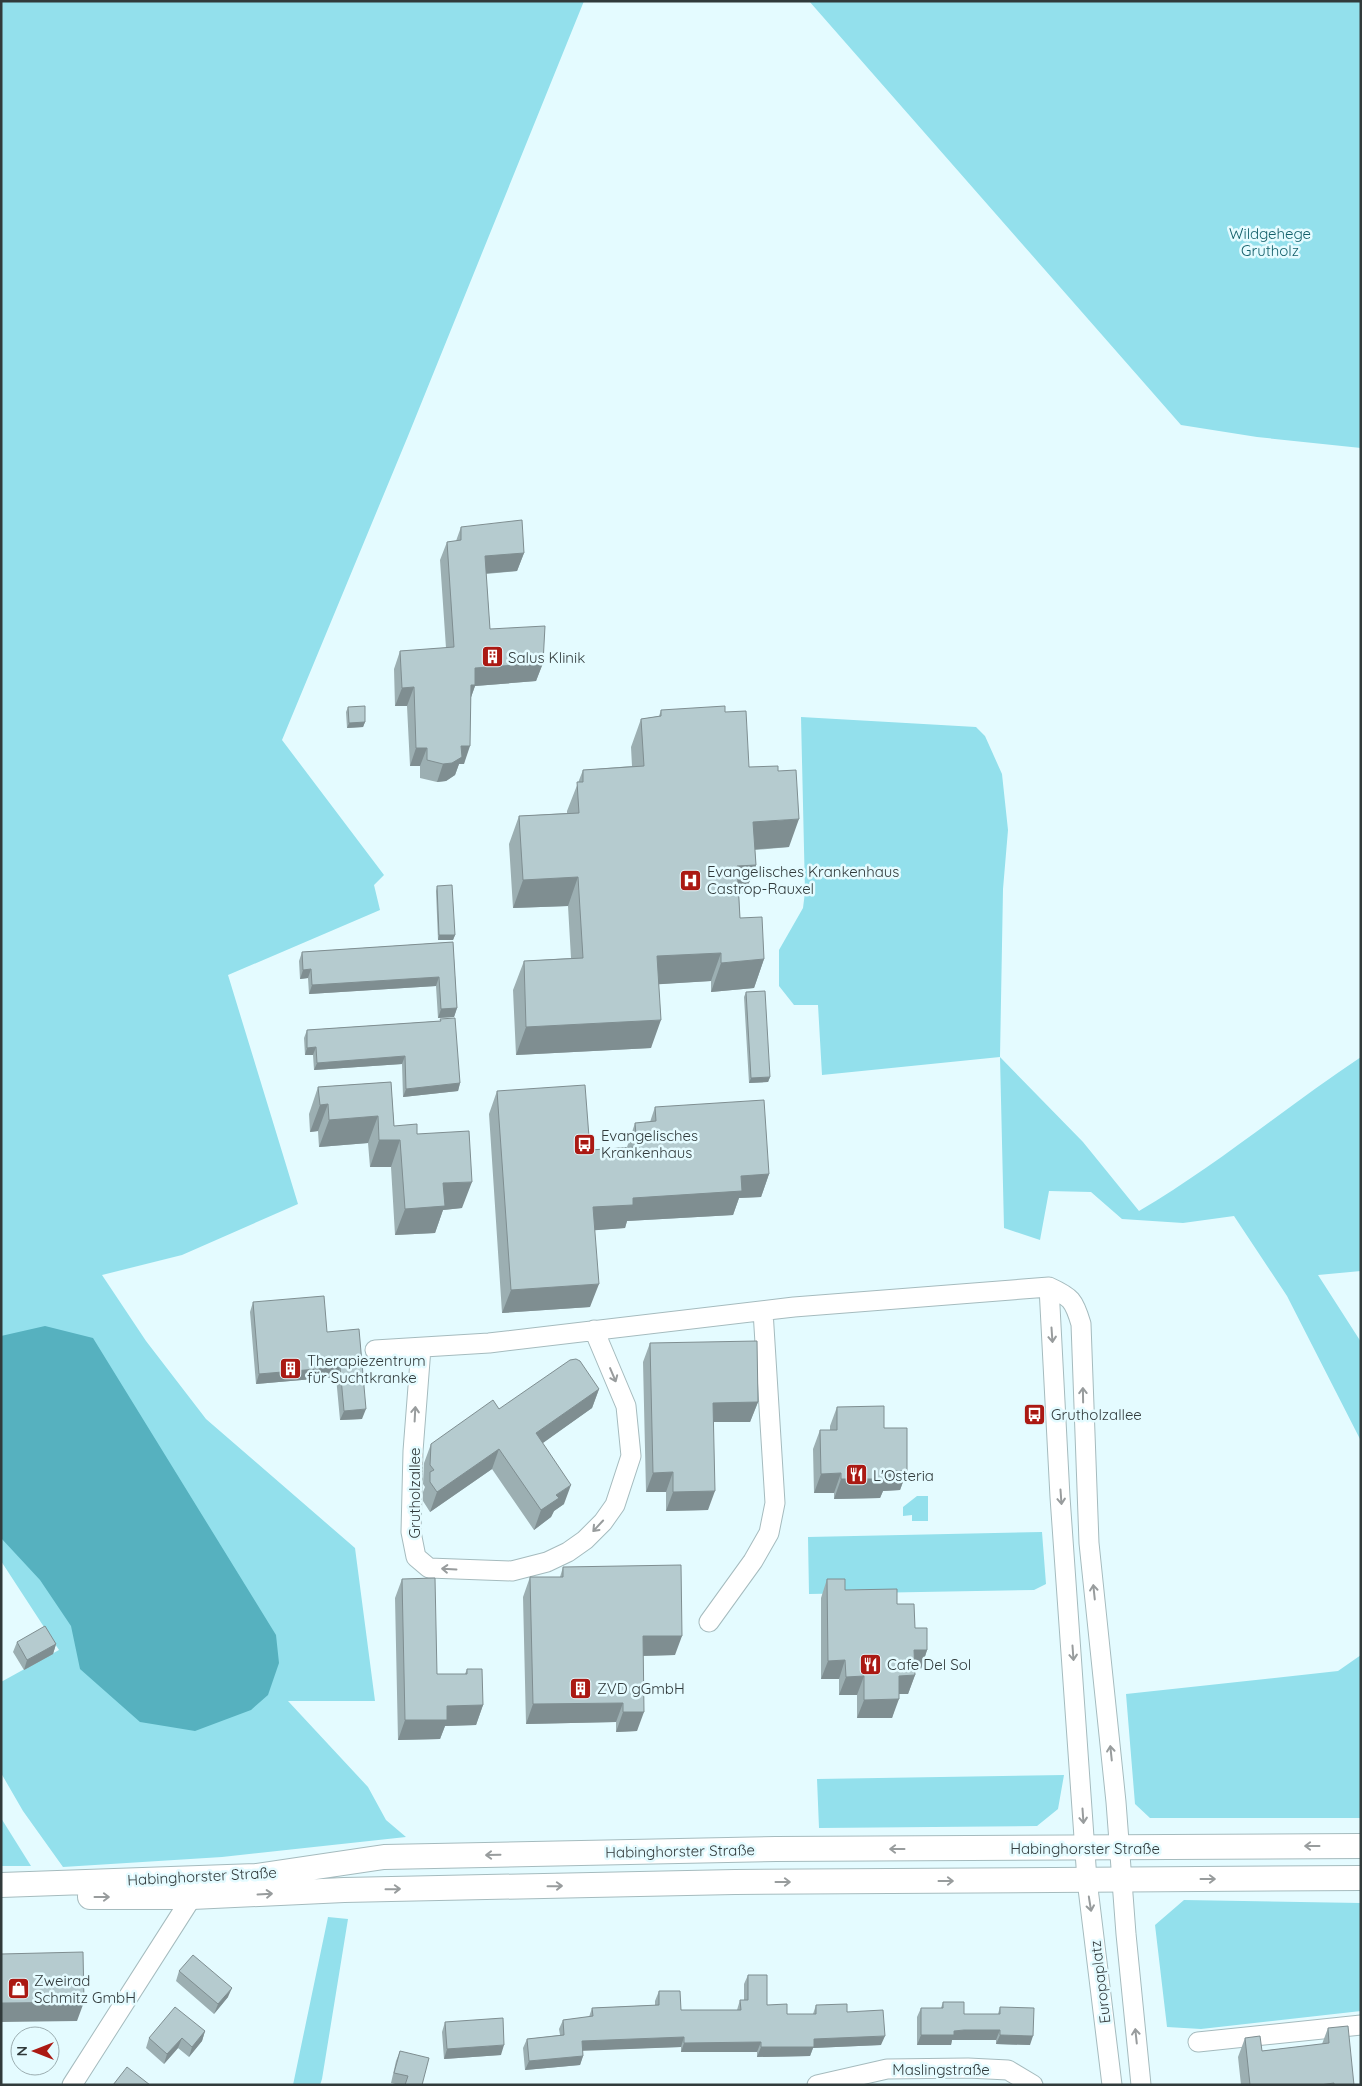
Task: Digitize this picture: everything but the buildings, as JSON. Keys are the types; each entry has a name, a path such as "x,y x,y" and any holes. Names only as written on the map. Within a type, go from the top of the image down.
{"main road":[{"name":"Habinghorster Straße","path":"1,1885 256,1876 384,1857 776,1849 1361,1846"},
{"path":"192,1898 200,1888 232,1886 256,1876"},
{"name":"Habinghorster Straße","path":"1,1896 192,1898 344,1890 725,1883 1361,1878"}],"street":[{"path":"1049,1286 1060,1497 1087,1880"},
{"path":"375,1350 421,1348 763,1311 1049,1286 1070,1297 1076,1307 1081,1324 1089,1544 1122,1880"},
{"path":"709,1622 753,1561 769,1533 774,1503 763,1311"},
{"name":"Grutholzallee","path":"421,1348 413,1451 411,1532 416,1557 429,1568 512,1571 547,1562 585,1540 615,1504 624,1481 631,1456 626,1406 594,1330"},
{"name":"Europaplatz","path":"1087,1880 1112,2085"},
{"name":"Europaplatz","path":"1122,1880 1141,2085"},
{"path":"72,2085 192,1898"},
{"path":"1198,2042 1361,2025"},
{"name":"Maslingstraße","path":"817,2085 887,2069 968,2068 1008,2070 1033,2085"}],"green space":[{"path":"1,1 584,1 408,436 282,740 384,875 374,885 380,910 228,975 298,1204 182,1255 102,1275 146,1341 206,1419 355,1548 375,1701 288,1701 368,1787 386,1820 406,1837 222,1857 63,1867 23,1811 1,1773 1,1682 59,1650 1,1561"},
{"name":"Wildgehege Grutholz","path":"809,1 1361,1 1361,448 1257,437 1181,425"},
{"path":"801,717 976,727 985,736 1002,774 1008,830 1003,889 1000,1057 822,1075 818,1005 794,1005 779,986 779,950 803,908 805,892"},
{"path":"1000,1057 1083,1142 1139,1211 1196,1175 1361,1057 1361,1271 1318,1275 1361,1342 1361,1441 1287,1296 1234,1216 1183,1223 1122,1219 1091,1192 1049,1191 1040,1240 1004,1228"},
{"path":"917,1496 928,1496 928,1521 912,1521 912,1515 903,1516 903,1507"},
{"path":"1042,1532 1046,1584 1034,1590 809,1594 808,1537"},
{"path":"1361,1655 1361,1818 1150,1818 1135,1804 1126,1694 1338,1671"},
{"path":"1064,1775 1058,1809 1037,1826 819,1828 817,1779"},
{"path":"1,1818 31,1866 1,1866"},
{"path":"1184,1900 1361,1903 1361,2011 1201,2029 1167,2027 1155,1925"},
{"path":"328,1917 348,1919 322,2079 320,2085 293,2085"}],"shaded area":[{"path":"45,1326 93,1338 276,1635 279,1663 268,1695 251,1710 195,1731 140,1722 80,1669 71,1626 40,1580 1,1538 1,1336"}],"place":[{"name":"Salus Klinik","path":"492,657"},
{"name":"Evangelisches Krankenhaus Castrop-Rauxel","path":"691,880"},
{"name":"Evangelisches Krankenhaus","path":"585,1144"},
{"name":"Therapiezentrum für Suchtkranke","path":"291,1369"},
{"name":"Grutholzallee","path":"1035,1414"},
{"name":"L'Osteria","path":"857,1475"},
{"name":"Cafe Del Sol","path":"871,1664"},
{"name":"ZVD gGmbH","path":"581,1688"},
{"name":"Zweirad Schmitz GmbH","path":"18,1989"}]}
